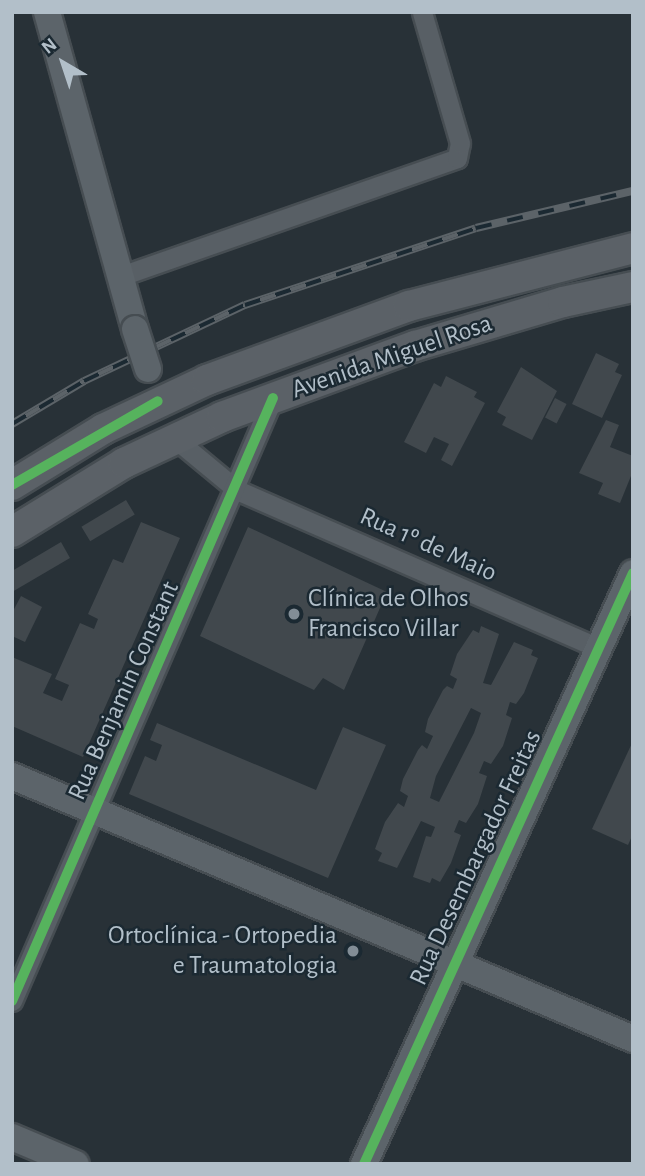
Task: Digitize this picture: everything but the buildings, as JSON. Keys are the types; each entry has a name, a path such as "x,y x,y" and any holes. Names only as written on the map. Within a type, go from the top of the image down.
{"main road":[{"name":"Avenida Miguel Rosa","path":"12,485 158,401 409,306 633,247"},
{"name":"Avenida Miguel Rosa","path":"12,532 173,437 415,346 563,302 633,287"},
{"path":"158,401 173,437"}],"street":[{"path":"47,12 118,277 158,401"},
{"path":"118,277 457,158 460,143 422,12"},
{"name":"Rua Benjamin Constant","path":"12,1001 237,490 273,398"},
{"name":"Rua 1º de Maio","path":"173,437 237,490 599,648"},
{"name":"Rua Desembargador Freitas","path":"364,1164 452,961 633,573"},
{"path":"12,776 633,1039"},
{"path":"12,1137 76,1164"}],"railway":[{"path":"12,424 84,381 245,305 476,228 633,191"}],"cycle path":[{"path":"12,1001 273,398"},
{"path":"12,485 158,401"},
{"path":"364,1164 633,573"}],"place":[{"name":"Clínica de Olhos Francisco Villar","path":"294,614"},
{"name":"Ortoclínica - Ortopedia e Traumatologia","path":"353,951"}]}
